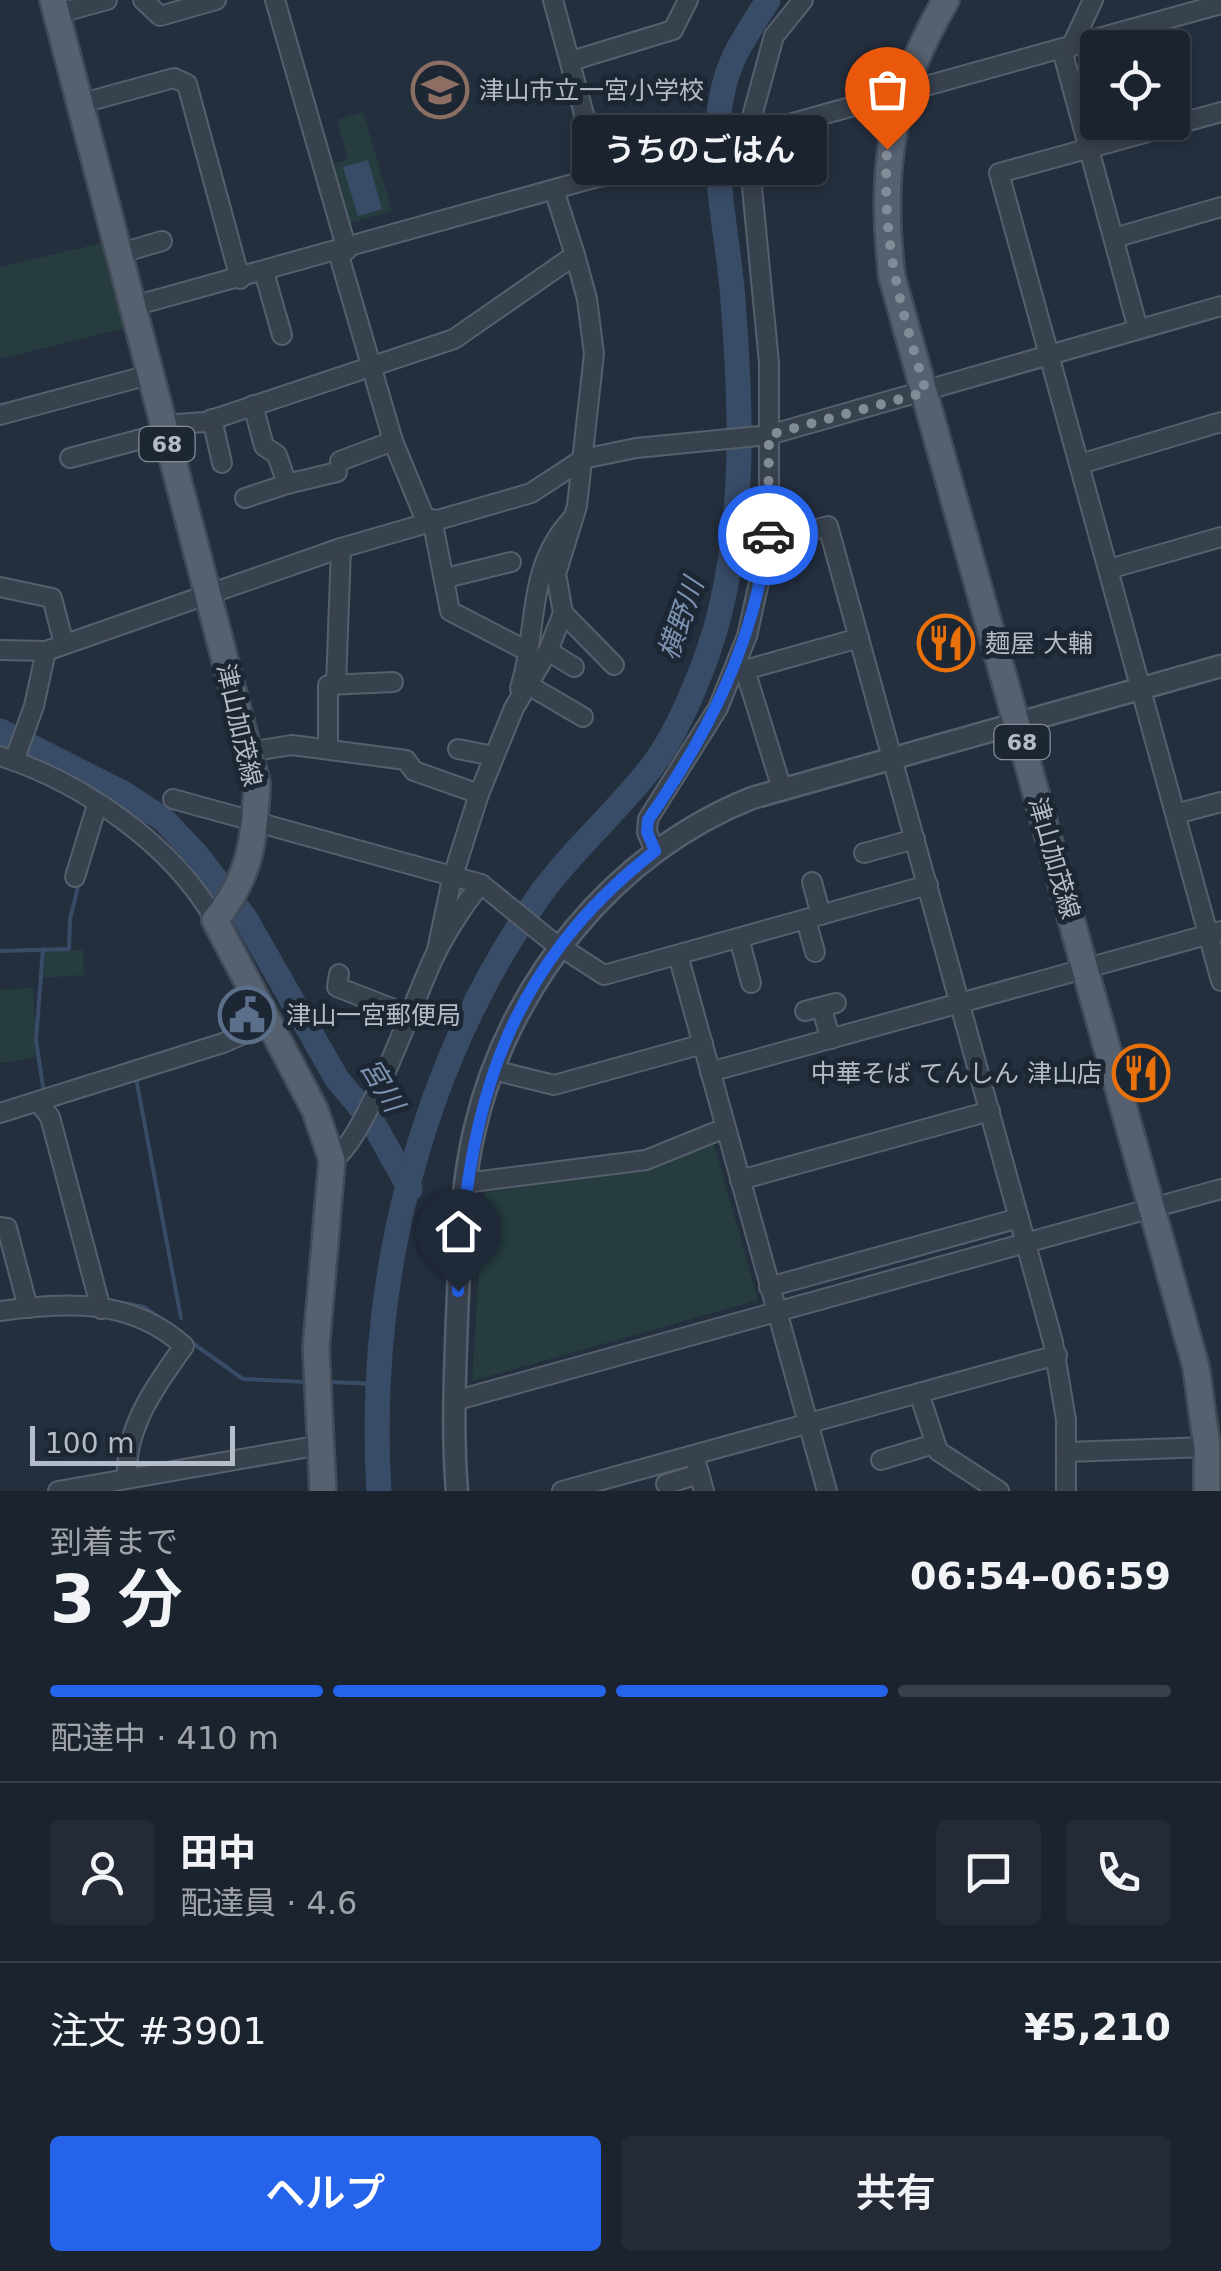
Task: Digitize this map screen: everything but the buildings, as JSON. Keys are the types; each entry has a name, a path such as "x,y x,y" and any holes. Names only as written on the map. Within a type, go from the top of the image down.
{"main road":[{"name":"津山加茂線","path":"946,0 923,40 887,149 886,233 892,277 1212,1411 1207,1491"},
{"name":"津山加茂線","path":"54,7 257,782 255,822 226,906"},
{"path":"226,906 266,1024 340,1153 316,1348 323,1491"}],"street":[{"path":"143,0 160,16 216,0"},
{"path":"276,0 371,365 393,441 429,520 446,578 450,611 527,651"},
{"path":"553,0 601,177"},
{"path":"571,62 673,30 688,0"},
{"path":"655,851 647,832 648,820 701,741 741,669 768,537 762,264 746,135 774,36 803,0"},
{"path":"1093,0 1066,48 1088,148 1138,329"},
{"path":"54,7 100,1"},
{"path":"130,307 1221,4"},
{"path":"79,104 174,78 186,84 240,279"},
{"path":"1221,112 999,174 1140,689 1214,933 1221,981"},
{"path":"514,708 548,651 560,605 556,574 574,516 583,460 593,333 575,255 554,190"},
{"path":"1114,238 1221,207"},
{"path":"118,254 162,241"},
{"path":"70,458 163,429 212,419 470,331 575,255"},
{"path":"264,272 282,335"},
{"path":"0,650 46,650 340,548 531,493 583,460 764,436 1221,306"},
{"path":"0,415 149,375"},
{"path":"253,405 264,446 277,455 287,484"},
{"path":"212,419 222,463"},
{"path":"1080,464 1221,422"},
{"path":"245,498 338,467 393,441"},
{"path":"340,1153 378,1084 437,950 454,874 479,794 514,708 534,594 545,557 574,516"},
{"path":"768,537 780,538 828,526 1056,1354 1067,1452 1066,1491"},
{"path":"1109,568 1221,537"},
{"path":"336,685 340,548"},
{"path":"446,578 511,562"},
{"path":"0,587 52,598 64,644"},
{"path":"534,594 560,605 614,665"},
{"path":"741,669 859,638"},
{"path":"46,650 29,724 7,758 97,805 170,861 201,896 226,906"},
{"path":"548,651 574,668"},
{"path":"457,1491 454,1401 466,1183 475,1126 514,1020 556,944 655,851 724,810 782,789 1221,666"},
{"path":"741,669 782,789"},
{"path":"328,748 328,685 393,682"},
{"path":"530,686 583,717"},
{"path":"248,752 276,746 328,748 406,760 414,771 479,794"},
{"path":"458,749 494,756"},
{"path":"173,799 454,874 484,887 556,944 604,975 928,885"},
{"path":"1176,814 1221,802"},
{"path":"75,878 97,805"},
{"path":"864,853 915,839"},
{"path":"812,882 816,952"},
{"path":"437,950 484,887"},
{"path":"710,1072 1214,933"},
{"path":"739,938 751,983"},
{"path":"678,955 826,1491"},
{"path":"339,974 337,987 346,994 409,1016"},
{"path":"821,1007 830,1038"},
{"path":"0,1113 208,1048 266,1024"},
{"path":"493,1070 554,1085 702,1044"},
{"path":"38,1102 50,1117 99,1304"},
{"path":"740,1180 990,1111"},
{"path":"466,1183 646,1160 726,1128"},
{"path":"454,1401 1221,1189"},
{"path":"769,1287 1019,1218"},
{"path":"0,1227 7,1228 28,1308"},
{"path":"0,1312 99,1304 152,1319 184,1346 154,1387 138,1421 126,1461 127,1478"},
{"path":"562,1491 1056,1354"},
{"path":"919,1393 934,1444 999,1491"},
{"path":"881,1460 934,1444"},
{"path":"58,1491 322,1445"},
{"path":"1067,1452 1207,1447"},
{"path":"660,1464 667,1487 701,1482 694,1455"}],"green space":[{"path":"363,112 392,211 350,223 333,164 348,159 337,120"},
{"path":"102,243 125,328 0,359 0,267"},
{"path":"83,950 84,975 42,978 46,951"},
{"path":"33,988 37,1057 0,1063 0,990"},
{"path":"713,1141 758,1300 472,1381 484,1193 649,1166"}],"water":[{"path":"368,160 382,209 358,216 343,167"}],"waterway":[{"name":"横野川","path":"379,1491 377,1412 382,1333 393,1255 410,1178 433,1102 463,1029 499,959 542,892 640,782 674,732 693,692 720,612 734,535 739,418 733,301 719,177 719,114 724,84 735,55 768,0"},
{"name":"宮川","path":"0,731 123,793 164,820 197,855 245,918 337,1079 372,1121 410,1189"},
{"path":"0,951 69,949 70,919 79,883"},
{"path":"43,949 36,1040 44,1093"},
{"path":"136,1078 181,1318"},
{"path":"79,1261 90,1299"},
{"path":"123,1303 144,1307 168,1324"},
{"path":"191,1342 243,1379 306,1382"},
{"path":"330,1382 376,1384"}],"way so far":[{"path":"768,535 769,435 926,392 892,277 886,233 887,149"}],"place":[{"name":"津山市立一宮小学校","path":"440,90"},
{"name":"うちのごはん","path":"887,149"},
{"name":"麺屋 大輔","path":"946,643"},
{"name":"津山一宮郵便局","path":"247,1015"},
{"name":"中華そば てんしん 津山店","path":"1141,1073"}],"route":[{"path":"458,1291 468,1163 493,1070 514,1020 561,947 607,892 655,851 647,832 648,820 701,741 736,668 747,636 768,535"}]}
